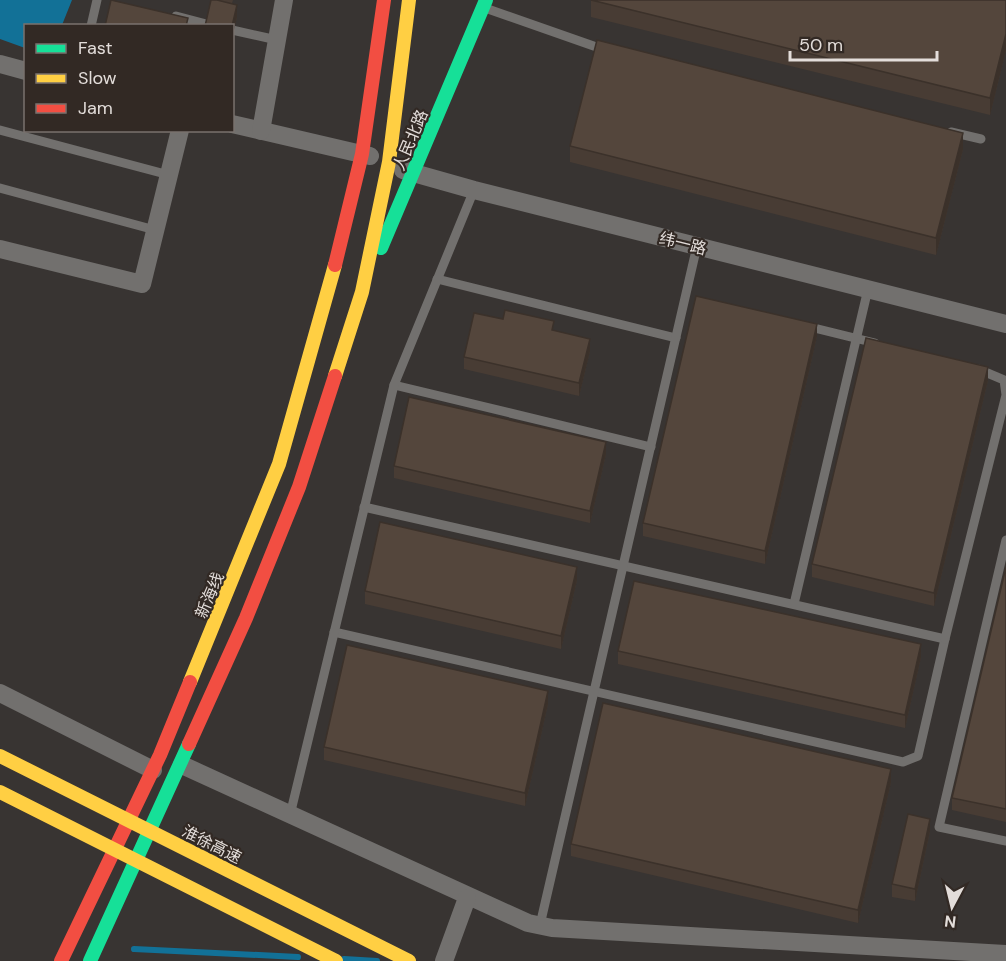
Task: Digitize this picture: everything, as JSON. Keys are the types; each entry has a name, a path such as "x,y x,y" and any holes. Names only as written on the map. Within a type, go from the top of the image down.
{"main road":[{"name":"新海线","path":"61,961 153,770 279,464 345,226 362,154 384,0"},
{"path":"90,961 182,765 246,618 299,487 362,292 389,162 409,0"},
{"name":"人民北路","path":"362,292 485,4"},
{"name":"淮徐高速","path":"0,756 410,961"},
{"path":"0,792 336,961"}],"street":[{"path":"261,131 284,0"},
{"path":"0,64 24,70"},
{"name":"纬一路","path":"234,124 362,154 389,162 413,175 1006,324"},
{"path":"0,249 142,284 180,132"},
{"path":"0,693 153,770"},
{"path":"182,765 467,898 540,926 1006,954"},
{"path":"444,961 467,898"}],"lane":[{"path":"91,24 97,0"},
{"path":"485,4 586,46 620,54"},
{"path":"161,13 206,24"},
{"path":"234,30 277,40"},
{"path":"0,130 169,175"},
{"path":"946,131 981,139"},
{"path":"0,188 155,230"},
{"path":"290,815 394,385 474,190"},
{"path":"540,926 698,246"},
{"path":"437,279 676,338"},
{"path":"794,604 868,289"},
{"path":"686,295 698,298"},
{"path":"800,324 890,347"},
{"path":"334,632 903,762 918,756 1006,395 1004,380 991,373 969,367"},
{"path":"394,385 651,447"},
{"path":"364,507 945,639"},
{"path":"1006,540 939,827 1006,841"}],"water":[{"path":"0,0 72,0 62,24 24,24 24,48 0,39"}],"building":[{"path":"111,0 188,18 186,24 105,24"},
{"path":"211,0 237,5 232,24 205,24"},
{"path":"591,0 1006,0 1006,34 990,98"},
{"path":"597,40 963,133 936,238 570,146"},
{"path":"696,296 817,324 765,551 643,523"},
{"path":"505,310 554,321 552,330 590,339 579,383 464,357 474,313 503,319"},
{"path":"866,338 988,367 934,593 812,564"},
{"path":"409,397 606,442 590,511 394,466"},
{"path":"380,522 577,567 561,636 365,591"},
{"path":"1006,567 1006,809 952,798"},
{"path":"634,581 921,644 905,715 618,651"},
{"path":"347,645 548,691 525,793 324,747"},
{"path":"603,703 891,769 858,910 571,844"},
{"path":"908,814 930,819 915,889 892,884"}],"waterway":[{"path":"134,949 298,957"},
{"path":"344,959 377,961"}],"traffic: fast":[{"path":"381,248 486,0"},
{"path":"90,961 189,744"}],"traffic: slow":[{"path":"335,376 362,292 389,162 409,0"},
{"path":"190,682 279,464 335,265"},
{"path":"0,756 409,961"},
{"path":"0,792 336,961"}],"traffic: jam":[{"path":"335,265 362,154 384,0"},
{"path":"189,744 246,618 299,487 335,376"},
{"path":"61,961 160,755 190,682"}]}
